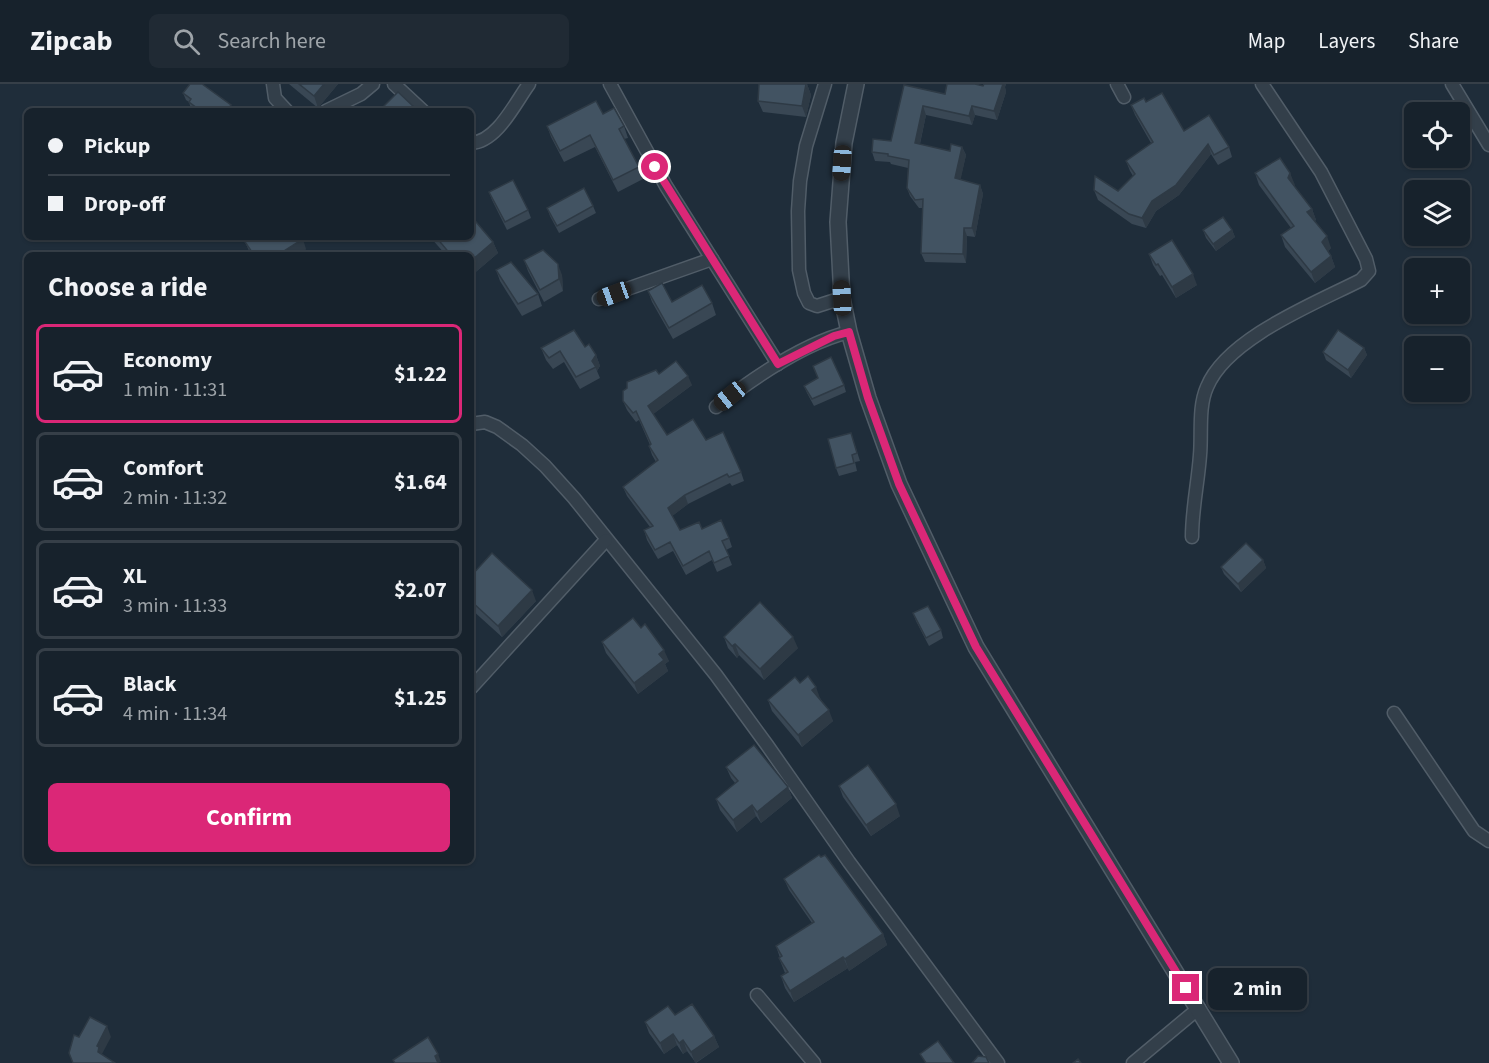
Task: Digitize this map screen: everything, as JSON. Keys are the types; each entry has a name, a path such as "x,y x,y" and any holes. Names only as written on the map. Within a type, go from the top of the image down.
{"street":[{"path":"273,84 275,98 284,108"},
{"path":"332,108 361,94 373,84"},
{"path":"394,84 420,108"},
{"path":"474,143 495,131 508,117 528,84"},
{"path":"610,84 666,186 778,364"},
{"path":"825,84 806,146 800,181 798,211 800,270 804,293 809,303 816,306 842,298"},
{"path":"856,84 844,143 838,222 842,298 868,398 899,484 976,647 1231,1063"},
{"path":"1117,84 1124,97"},
{"path":"1192,537 1202,412 1206,388 1217,369 1268,327 1362,280 1369,271 1366,259 1321,172 1262,84"},
{"path":"1452,84 1489,145"},
{"path":"599,299 712,259"},
{"path":"716,407 743,385 778,364 834,336 849,332"},
{"path":"474,424 485,422 497,427 522,445 574,498 716,675 849,862 998,1063"},
{"path":"474,685 606,540"},
{"path":"1394,713 1474,831 1489,841"},
{"path":"757,994 814,1063"},
{"path":"1132,1063 1198,1008"}],"building":[{"path":"190,84 202,84 231,105 229,108 197,108 183,93"},
{"path":"299,84 324,84 314,96"},
{"path":"759,84 806,84 802,106 758,101"},
{"path":"947,84 983,86 984,84 1003,84 994,111 972,106 969,116 923,106 915,143 950,151 951,144 962,147 955,178 980,185 972,228 964,228 963,254 921,253 923,199 915,200 907,188 909,160 872,152 873,139 891,141 904,85 945,94"},
{"path":"398,92 414,107 423,108 382,108"},
{"path":"1162,93 1184,131 1209,115 1229,147 1214,155 1208,144 1176,185 1152,201 1142,218 1129,214 1094,190 1095,176 1118,191 1135,174 1126,161 1153,142 1131,105 1144,98 1146,102"},
{"path":"596,101 603,114 614,108 624,126 619,129 639,167 613,180 590,135 560,151 547,126"},
{"path":"1280,158 1290,173 1288,178 1312,209 1307,212 1327,236 1322,242 1331,256 1311,272 1281,235 1294,226 1255,173"},
{"path":"513,180 528,210 505,222 489,192"},
{"path":"584,188 593,206 557,226 547,208"},
{"path":"1223,217 1232,230 1213,244 1203,230"},
{"path":"474,220 493,242 474,258 474,252 448,252 438,240 474,240"},
{"path":"248,240 301,240 285,252 252,252 245,242"},
{"path":"1172,240 1193,274 1172,287 1149,254"},
{"path":"543,250 558,264 559,279 540,290 524,260"},
{"path":"511,262 538,294 518,304 496,270"},
{"path":"662,283 672,302 702,285 712,303 669,328 648,291"},
{"path":"574,330 585,347 589,344 596,355 592,361 596,367 576,377 560,351 549,358 541,348"},
{"path":"1338,330 1364,348 1348,370 1323,352"},
{"path":"831,357 844,385 812,399 804,386 818,378 813,366"},
{"path":"676,361 688,376 648,406 667,435 693,419 706,440 723,432 741,472 729,477 727,474 685,495 668,508 680,530 699,522 702,529 721,520 729,538 722,541 729,556 714,563 709,551 683,566 670,542 655,550 644,530 653,526 623,487 658,460 649,446 651,444 636,411 633,413 623,401 623,391 627,388 627,382 656,370 659,374"},
{"path":"851,433 857,453 852,455 854,463 836,468 828,439"},
{"path":"1246,543 1263,560 1238,584 1221,567"},
{"path":"492,553 532,590 498,626 474,604 474,573"},
{"path":"760,602 793,637 760,669 735,644 732,646 724,637"},
{"path":"928,606 941,630 926,638 913,613"},
{"path":"633,618 641,628 645,624 664,650 659,654 664,660 634,683 602,642"},
{"path":"808,676 816,687 812,690 829,710 798,735 768,700 795,677 800,683"},
{"path":"754,745 788,787 757,812 752,805 733,820 716,799 738,781 726,767"},
{"path":"868,765 896,804 866,825 839,786"},
{"path":"819,855 821,857 825,855 883,934 790,991 781,976 788,972 779,958 782,956 776,946 814,922 784,879"},
{"path":"692,1004 714,1036 691,1052 683,1040 679,1043 673,1034 660,1043 645,1022 668,1006 675,1015"},
{"path":"90,1017 107,1026 97,1046 99,1047 98,1052 115,1063 73,1063 69,1053 74,1035 79,1037"},
{"path":"428,1037 438,1054 435,1056 438,1063 395,1063 393,1060"},
{"path":"938,1041 954,1063 926,1063 920,1054"},
{"path":"978,1056 986,1057 989,1063 972,1063"}],"route":[{"path":"655,167 778,364 834,336 849,332 868,398 899,484 976,647 1186,988"}]}
